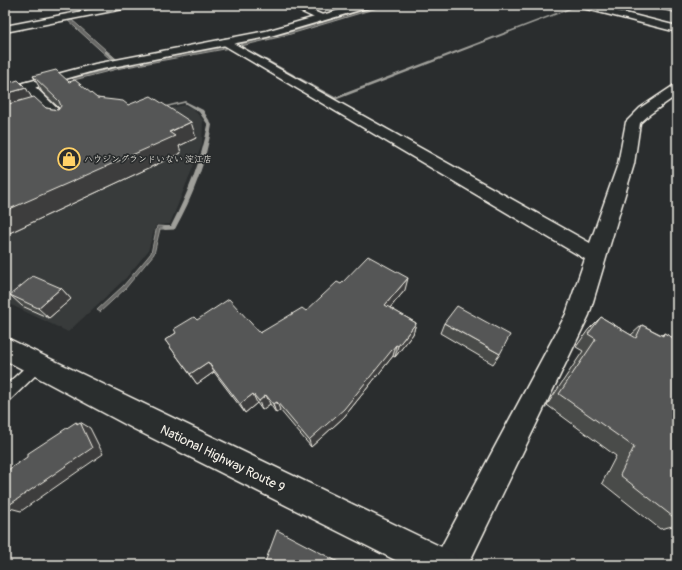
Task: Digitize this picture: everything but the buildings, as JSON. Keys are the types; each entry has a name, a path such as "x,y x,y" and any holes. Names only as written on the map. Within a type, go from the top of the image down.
{"main road":[{"path":"5,29 128,5"},
{"path":"291,5 322,18"},
{"path":"5,92 122,61 266,34 367,5"},
{"path":"582,5 677,29"},
{"path":"226,42 597,256"},
{"path":"28,86 62,121"},
{"path":"450,565 577,316 626,164 633,122 645,111 677,89"},
{"path":"33,110 46,106"},
{"name":"National Highway Route 9","path":"5,348 144,419 442,565"}],"lane":[{"path":"5,395 37,365"}],"shaded area":[{"path":"380,5 387,5 284,36 241,46 242,45 240,44 290,32"},
{"path":"65,14 115,58 110,59 65,18 5,27"},
{"path":"227,46 230,48 121,68 74,80 72,78 128,66 129,64"},
{"path":"184,105 192,108 203,120 202,145 170,224 156,225 148,251 126,278 68,332 5,302 5,147"},
{"path":"157,226 175,227 174,229 160,229 154,254 125,289 100,312 97,310 123,286 151,253"}],"waterway":[{"path":"241,47 335,99 580,5"},
{"path":"106,52 125,67"},
{"path":"159,108 185,102 201,111 210,125 201,165 191,191 173,228 165,228"}],"place":[{"name":"ハウジングランドいない 淀江店","path":"69,159"}]}
